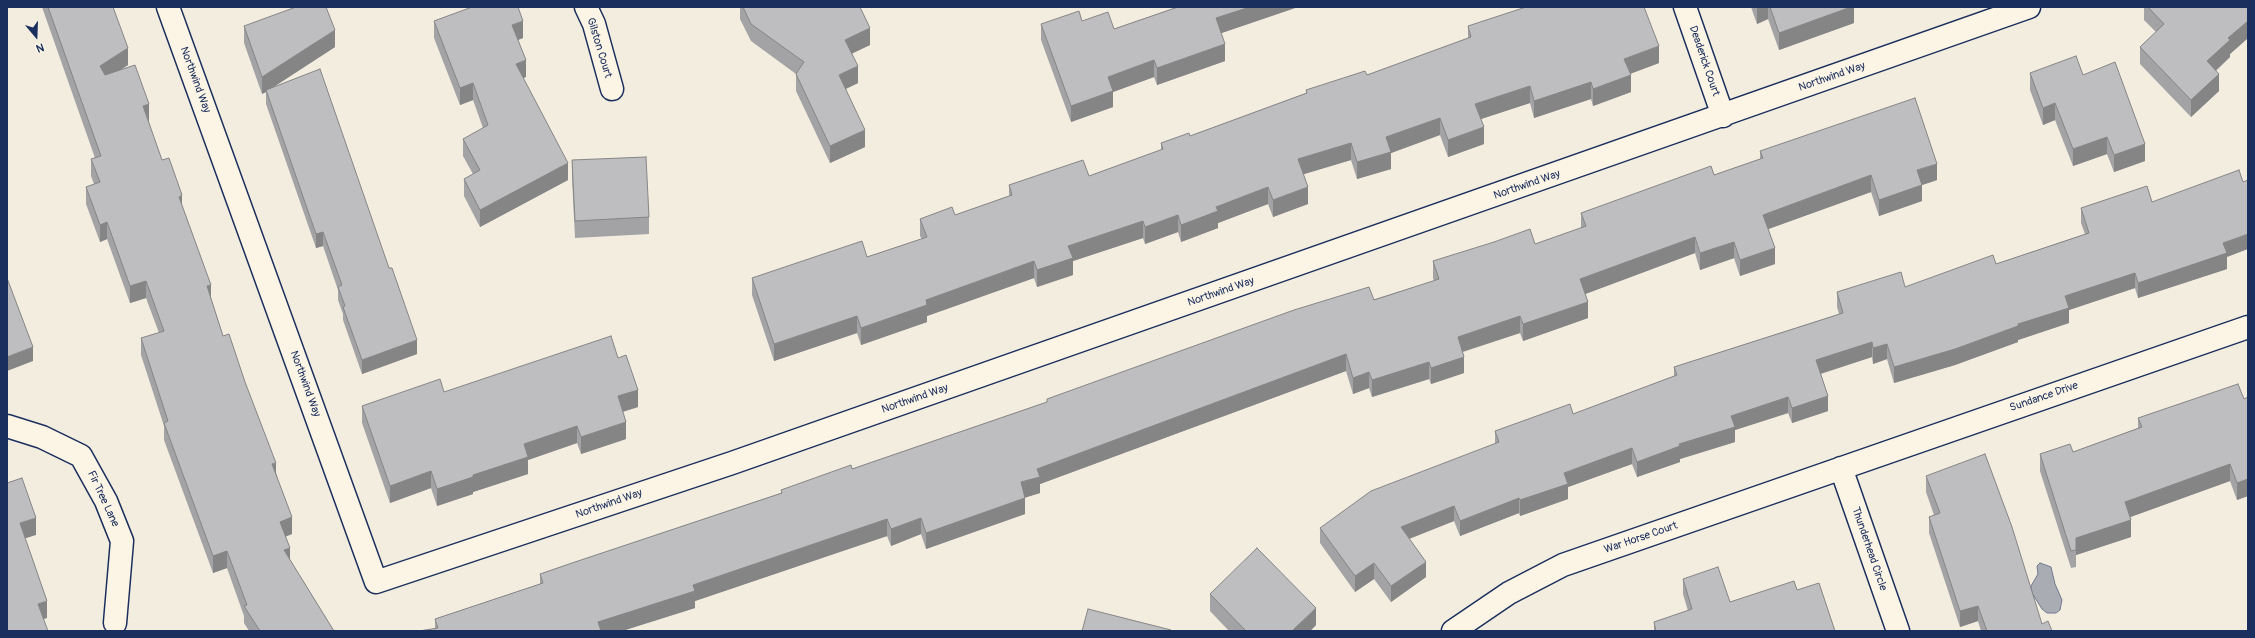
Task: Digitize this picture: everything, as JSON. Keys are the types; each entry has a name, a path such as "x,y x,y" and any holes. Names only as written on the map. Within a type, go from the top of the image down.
{"street":[{"name":"Northwind Way","path":"168,7 376,582 732,463 1723,116 2029,7"},
{"name":"Gilston Court","path":"586,7 594,24 612,89"},
{"name":"Deaderick Court","path":"1685,7 1723,116"},
{"name":"Sundance Drive","path":"1841,468 2248,327"},
{"name":"Fir Tree Lane","path":"7,426 42,437 81,456 106,501 122,541 115,623"},
{"name":"War Horse Court","path":"1453,631 1509,593 1563,565 1841,468"},
{"name":"Thunderhead Circle","path":"1841,468 1898,631"}],"shaded area":[{"path":"2040,563 2051,567 2055,584 2062,600 2060,610 2056,613 2047,613 2042,609 2032,593 2031,586 2038,574 2037,566"}],"building":[{"path":"48,7 113,7 128,48 100,66 105,75 135,65 149,104 143,106 162,160 169,158 182,195 179,197 211,285 207,286 223,336 229,334 245,382 276,463 272,464 292,517 280,522 290,548 284,550 334,631 260,631 244,606 247,605 227,551 213,556 164,423 168,421 141,338 164,331 146,281 130,286 107,222 100,225 86,187 100,182 91,159 101,156"},
{"path":"296,7 326,7 335,30 262,77 244,26"},
{"path":"472,7 518,7 523,21 512,25 526,60 516,64 568,163 480,210 464,179 480,170 463,139 488,125 473,83 460,88 434,21"},
{"path":"743,7 860,7 870,28 845,40 858,66 839,75 865,130 830,146 796,74 804,62 751,24"},
{"path":"1178,7 1250,7 1216,18 1225,44 1157,68 1154,60 1108,77 1113,91 1071,106 1041,24 1079,11 1082,21 1108,12 1114,29"},
{"path":"1526,7 1644,7 1659,46 1624,59 1631,75 1593,89 1591,82 1534,101 1530,86 1475,104 1484,127 1448,140 1440,118 1386,137 1391,152 1357,162 1351,143 1298,159 1308,187 1273,200 1268,187 1216,207 1218,211 1181,225 1178,215 1145,227 1143,221 1068,246 1073,258 1037,270 1034,261 926,300 927,305 861,328 857,316 774,344 752,278 862,241 867,257 927,237 920,219 952,207 955,215 1012,195 1009,185 1083,160 1089,176 1163,149 1161,143 1189,133 1190,136 1307,93 1306,90 1365,71 1367,75 1471,37 1468,26"},
{"path":"1770,7 1851,7 1779,33"},
{"path":"2148,7 2248,7 2248,21 2228,38 2230,40 2207,61 2219,74 2191,100 2140,47 2164,24"},
{"path":"2076,56 2083,75 2115,62 2145,144 2114,155 2107,137 2073,149 2055,103 2043,108 2030,73"},
{"path":"320,69 389,268 392,268 417,340 362,360 343,307 345,306 338,287 342,285 323,232 316,234 266,90"},
{"path":"1915,98 1937,164 1917,170 1922,185 1879,200 1871,175 1763,215 1775,248 1740,260 1734,242 1700,253 1695,237 1580,279 1588,302 1523,324 1520,316 1458,337 1464,357 1431,368 1429,362 1372,380 1369,372 1353,378 1346,354 1037,469 1040,477 1021,482 1025,498 926,533 921,518 891,529 887,519 693,585 695,591 598,622 601,631 419,631 438,628 435,619 543,583 540,574 782,493 781,490 851,465 852,469 1047,402 1047,399 1294,310 1369,287 1374,300 1439,279 1433,261 1530,229 1535,244 1586,226 1581,213 1711,166 1714,175 1763,158 1760,151"},
{"path":"646,157 649,217 575,221 572,160"},
{"path":"2239,170 2243,182 2248,180 2248,234 2223,243 2227,253 2138,283 2135,273 2065,296 2069,308 2018,324 2018,326 1955,349 1894,367 1887,344 1873,348 1872,342 1816,360 1828,396 1792,408 1788,397 1731,416 1735,427 1679,444 1680,446 1637,462 1632,448 1564,473 1568,484 1520,500 1519,498 1460,521 1454,506 1401,527 1426,562 1391,586 1374,563 1355,576 1320,528 1371,491 1499,442 1495,431 1570,404 1573,414 1677,375 1674,367 1843,313 1837,292 1901,272 1905,287 1993,255 1996,264 2089,233 2081,208 2147,186 2152,202"},
{"path":"7,278 33,347 7,357"},
{"path":"611,336 618,358 626,355 638,390 618,396 626,422 581,437 577,426 524,444 528,457 473,475 473,477 437,489 431,471 390,486 362,406 440,379 444,392"},
{"path":"2238,384 2244,399 2248,397 2248,479 2237,483 2230,464 2125,502 2131,520 2076,538 2076,550 2071,551 2040,454 2070,444 2073,452 2142,427 2138,418"},
{"path":"1985,454 2012,527 2042,624 2048,621 2052,631 1987,631 1978,606 1960,611 1929,517 1940,513 1926,476"},
{"path":"22,478 36,518 20,523 47,601 38,604 48,631 7,631 7,483"},
{"path":"1257,548 1316,608 1292,631 1246,631 1210,594"},
{"path":"1718,567 1730,602 1794,581 1797,590 1819,583 1835,631 1656,631 1654,622 1692,609 1683,579"},
{"path":"1088,609 1171,630 1171,631 1082,631"}]}
